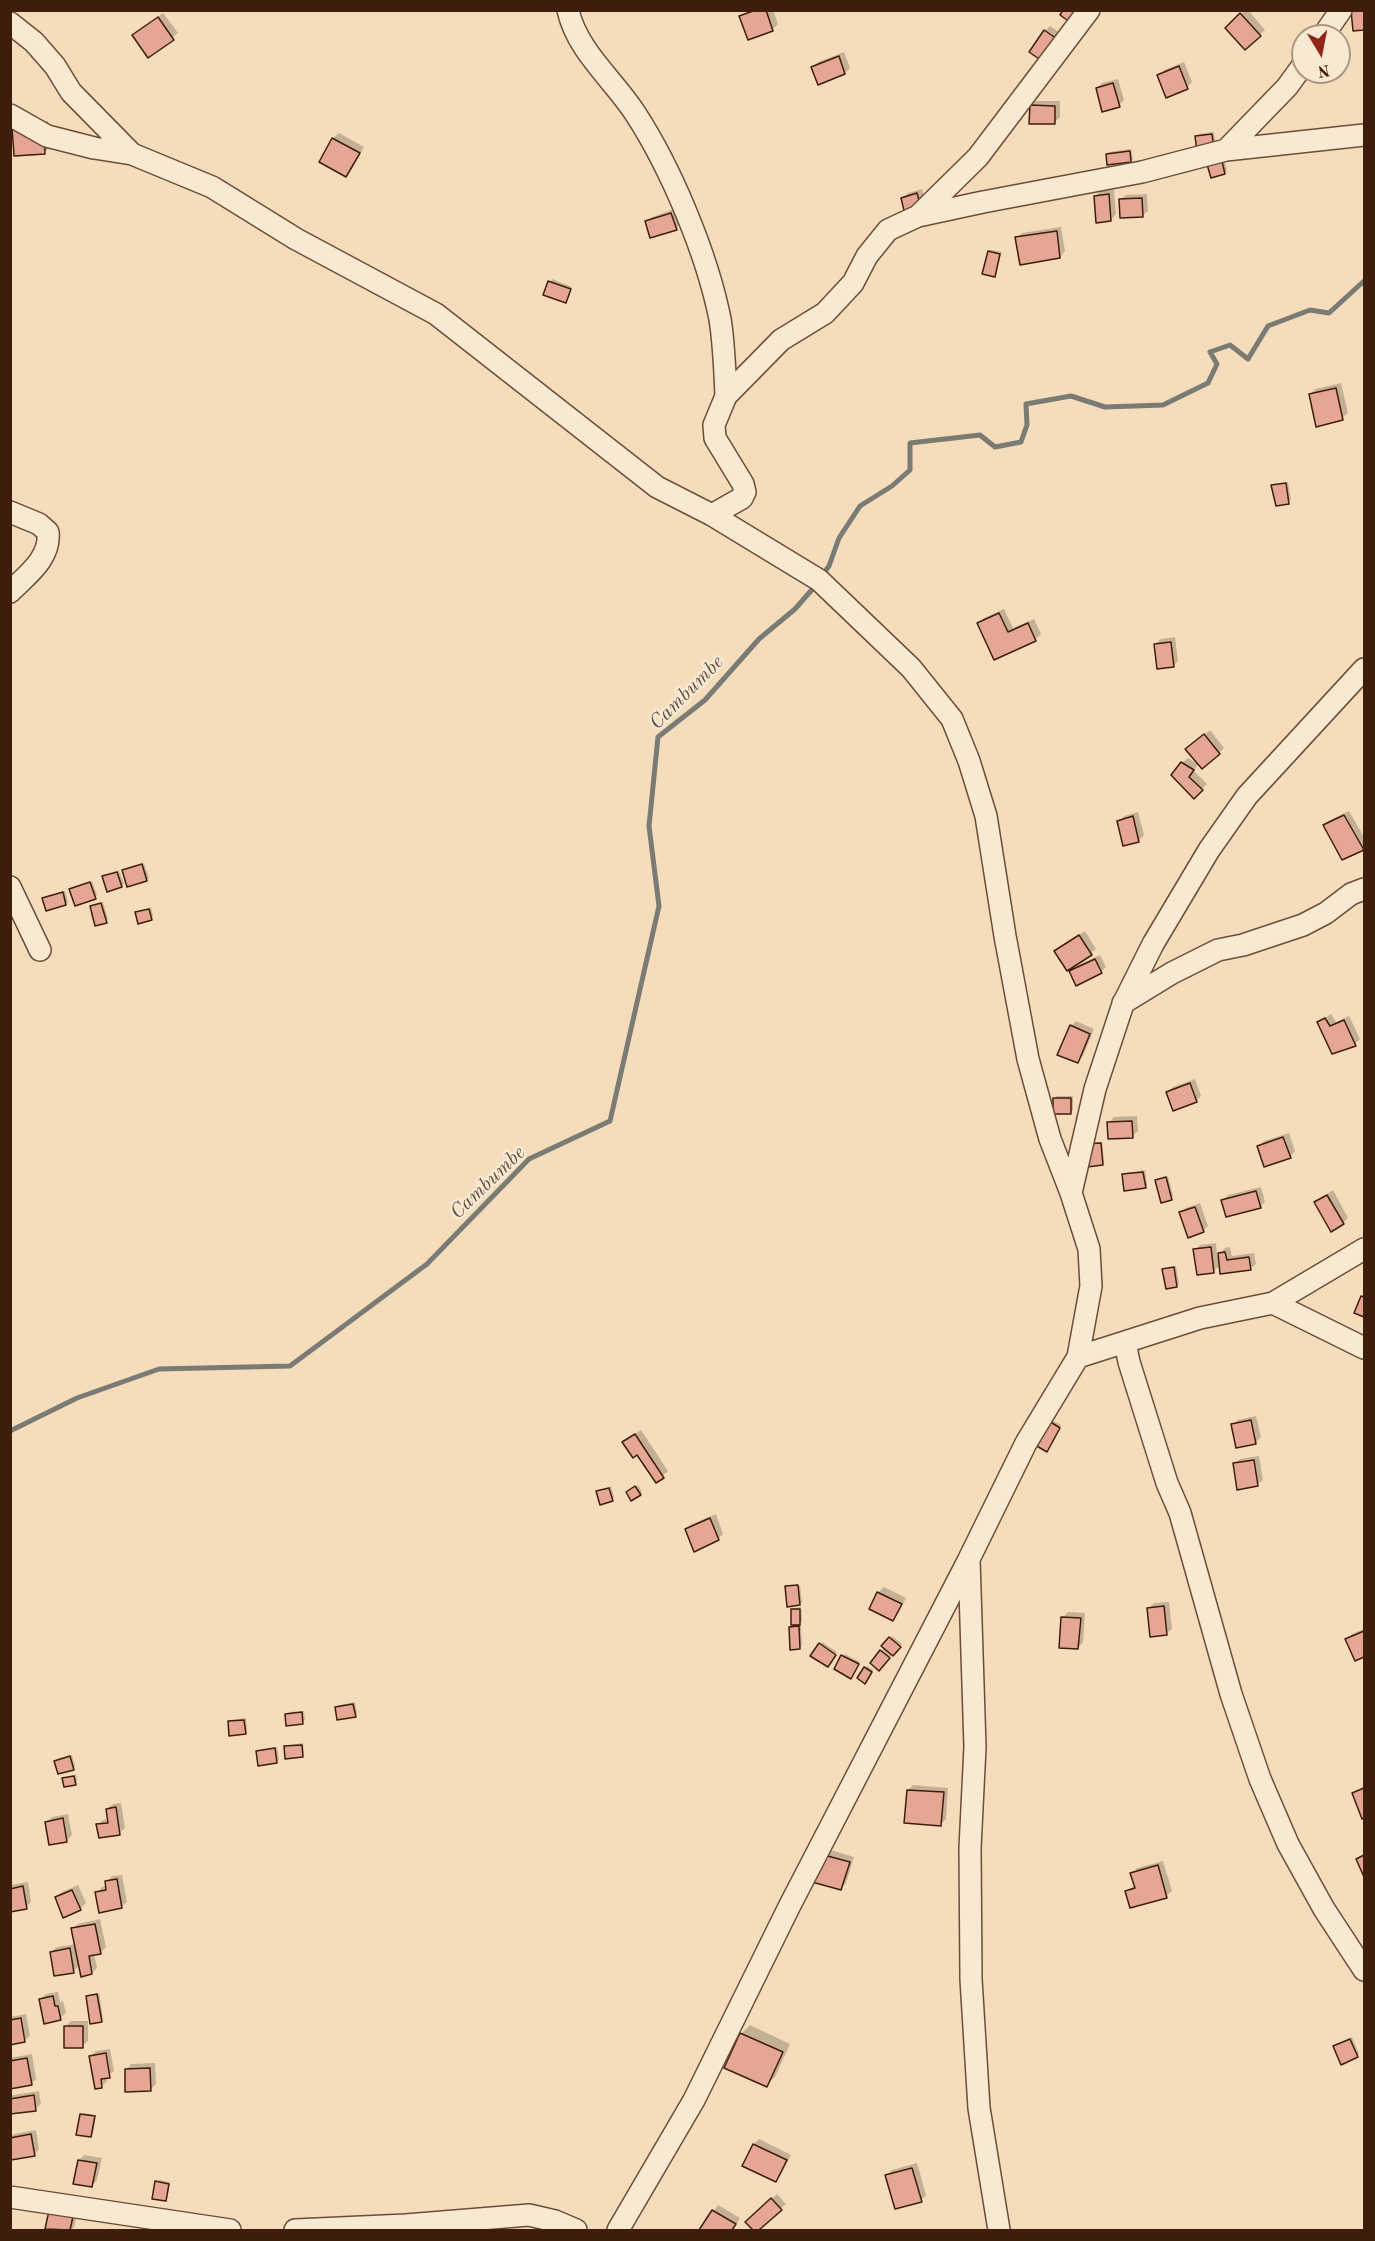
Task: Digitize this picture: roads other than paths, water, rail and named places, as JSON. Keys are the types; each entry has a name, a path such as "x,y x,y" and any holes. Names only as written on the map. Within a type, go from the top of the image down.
{"street":[{"path":"568,10 570,21 580,40 634,112 663,162 697,240 711,283 719,318 724,348 726,396"},
{"path":"918,216 978,157 1089,10"},
{"path":"1331,24 1341,10"},
{"path":"10,23 34,42 55,66 71,92 132,154"},
{"path":"1226,150 1291,82"},
{"path":"10,115 47,136 94,148 132,154 212,187 296,239 436,314 657,487 712,515 819,580 911,668 952,719 969,761 986,816 1028,1059 1050,1139 1089,1249 1091,1286 1078,1356 1026,1443 969,1559 789,1906 694,2100 618,2230"},
{"path":"712,515 742,498 745,492 743,484 715,438 714,425 726,396 781,340 825,313 853,283 867,256 888,230 918,216 983,201 1142,172 1226,150 1365,135"},
{"path":"10,512 39,524 48,532 50,544 46,554 10,592"},
{"path":"1071,1194 1095,1089 1123,1004 1153,944 1209,850 1247,796 1365,669"},
{"path":"10,887 40,950"},
{"path":"1123,1004 1172,973 1218,950 1243,945 1303,926 1326,913 1351,894 1365,889"},
{"path":"1078,1356 1200,1318 1273,1302 1365,1249"},
{"path":"1273,1302 1365,1348"},
{"path":"1125,1342 1129,1362 1167,1483 1180,1513 1232,1694 1260,1779 1288,1844 1324,1909 1365,1970"},
{"path":"969,1559 975,1747 970,1848 971,1980 979,2108 999,2230"},
{"path":"10,2197 230,2230"},
{"path":"296,2230 406,2225 529,2215 555,2221 576,2230"}],"waterway":[{"name":"Cambumbe","path":"821,577 829,566 839,538 860,506 892,486 910,470 910,443 980,435 995,447 1021,442 1027,425 1026,404 1071,396 1105,407 1163,405 1208,383 1217,364 1210,352 1230,345 1248,359 1268,326 1310,310 1329,313 1364,281"},
{"name":"Cambumbe","path":"10,1431 77,1398 159,1369 290,1366 427,1264 529,1159 610,1121 659,906 649,826 658,737 705,700 759,639 795,609 816,585"}]}
